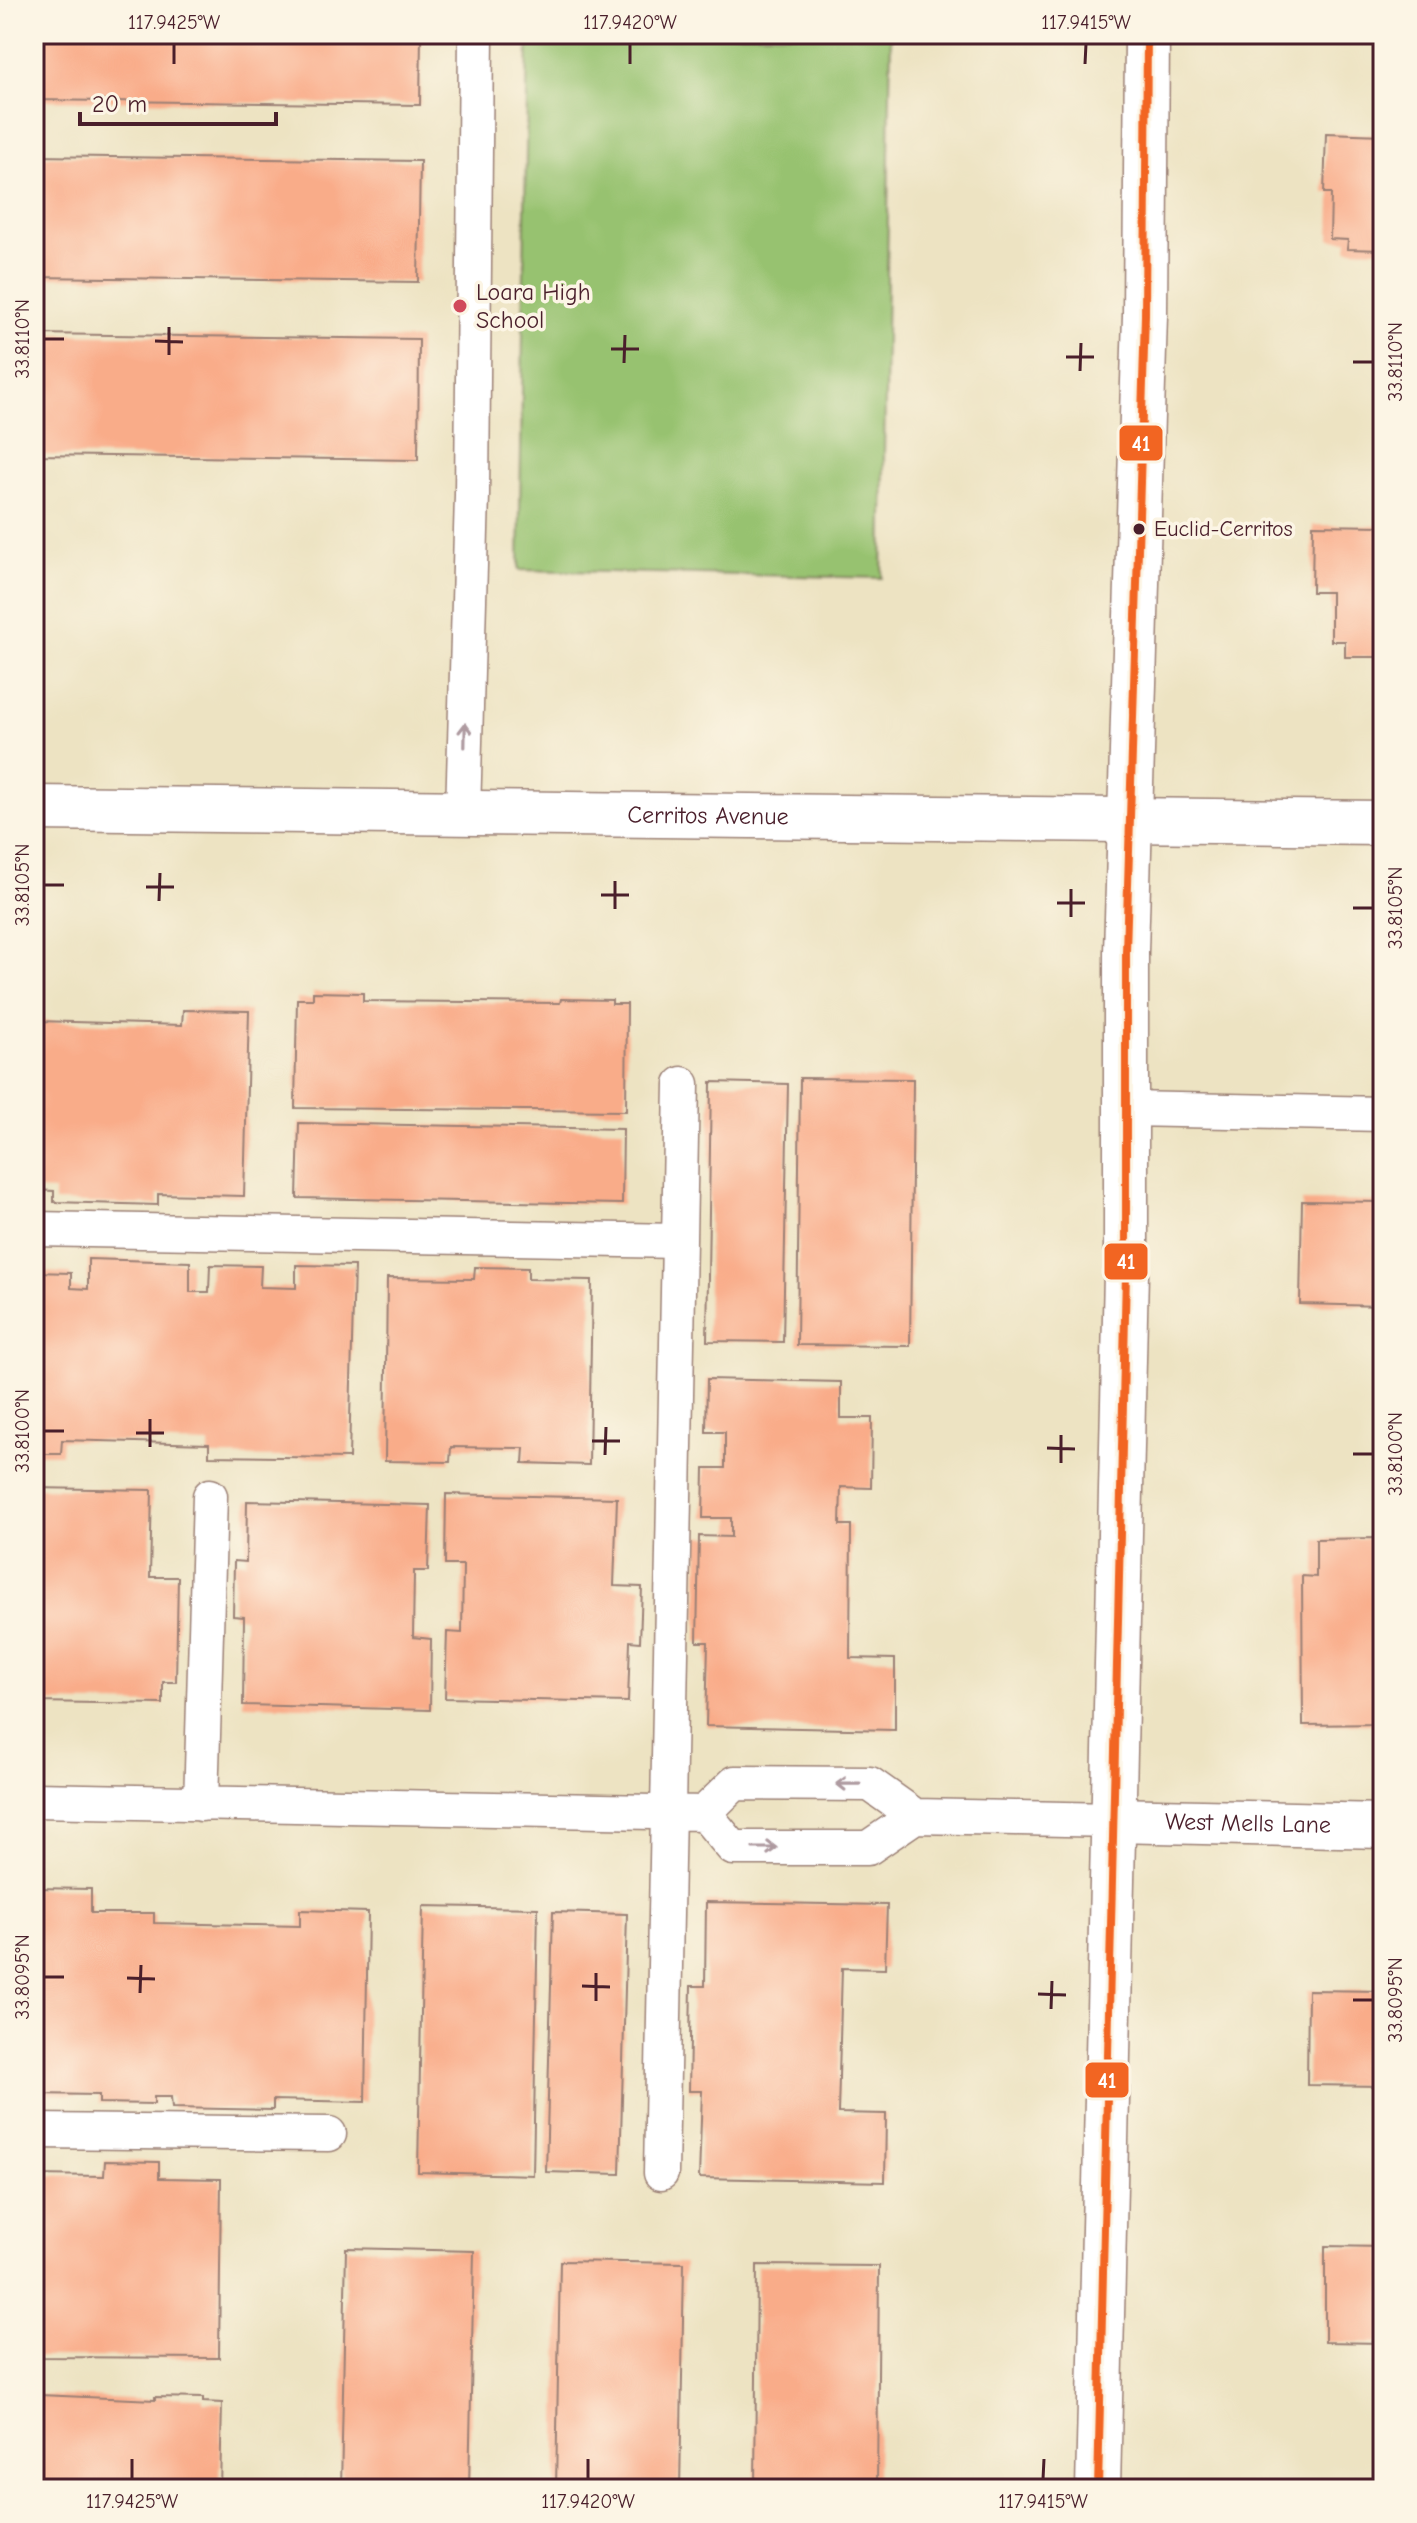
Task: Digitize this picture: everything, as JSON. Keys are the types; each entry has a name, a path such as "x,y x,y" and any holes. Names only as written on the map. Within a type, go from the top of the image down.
{"main road":[{"path":"1098,2489 1127,1109 1130,819 1145,315 1147,34"},
{"name":"Cerritos Avenue","path":"34,808 1383,823"},
{"name":"West Mells Lane","path":"1112,1820 1383,1826"}],"lane":[{"path":"463,813 472,495 476,34"},
{"path":"661,2173 682,1084"},
{"path":"1127,1109 1383,1114"},
{"path":"34,1229 678,1241"},
{"path":"201,1804 210,1496"},
{"path":"34,1800 704,1813 735,1783 870,1784 915,1816 1112,1820"},
{"path":"704,1813 733,1848 868,1848 915,1816"},
{"path":"34,2131 329,2134"}],"green space":[{"path":"528,34 891,34 882,578 519,570"}],"building":[{"path":"34,34 421,34 420,105 34,100"},
{"path":"1326,133 1383,135 1383,250 1347,249 1348,240 1330,239 1331,193 1324,193"},
{"path":"34,156 420,161 418,282 34,277"},
{"path":"34,334 419,339 418,460 34,455"},
{"path":"1313,525 1383,526 1383,657 1345,657 1345,641 1331,641 1331,592 1312,592"},
{"path":"313,992 363,993 363,1001 560,1003 561,999 612,1000 612,1004 627,1004 626,1111 295,1108 297,999 313,999"},
{"path":"34,1006 37,1006 37,1021 182,1025 183,1010 249,1011 244,1196 158,1194 158,1205 54,1202 54,1191 34,1190"},
{"path":"800,1078 913,1079 910,1346 797,1345"},
{"path":"711,1082 788,1084 783,1342 707,1341"},
{"path":"299,1123 623,1129 622,1204 297,1198"},
{"path":"1302,1201 1383,1202 1383,1306 1300,1304"},
{"path":"88,1259 190,1262 190,1292 209,1292 210,1265 261,1266 260,1287 296,1288 296,1265 354,1266 349,1458 209,1456 209,1444 62,1440 61,1454 34,1454 34,1272 71,1273 71,1288 88,1289"},
{"path":"475,1267 528,1268 528,1279 592,1280 589,1465 523,1463 524,1448 451,1447 450,1462 385,1461 387,1278 474,1279"},
{"path":"707,1379 841,1382 841,1418 872,1418 871,1488 841,1487 840,1525 851,1525 850,1658 895,1659 895,1730 706,1726 708,1642 697,1642 699,1536 731,1537 731,1518 703,1518 704,1468 725,1468 725,1432 706,1432"},
{"path":"34,1488 152,1490 150,1577 178,1577 176,1682 163,1682 163,1704 34,1702"},
{"path":"446,1494 617,1498 614,1586 642,1587 640,1642 630,1641 628,1702 445,1698 447,1632 462,1633 463,1565 445,1565"},
{"path":"247,1501 430,1505 428,1571 414,1571 413,1637 431,1639 430,1710 243,1705 244,1617 233,1616 234,1561 246,1562"},
{"path":"1377,1538 1377,1573 1383,1573 1383,1724 1303,1725 1302,1576 1316,1577 1316,1539"},
{"path":"34,1888 91,1889 91,1913 154,1913 154,1923 300,1926 300,1910 368,1912 365,2102 273,2100 273,2110 172,2108 171,2097 154,2097 154,2104 99,2103 99,2095 34,2094"},
{"path":"706,1902 887,1905 885,1969 842,1968 838,2113 886,2114 885,2182 699,2178 702,2091 689,2091 691,1986 705,1986"},
{"path":"423,1906 538,1908 533,2175 418,2172"},
{"path":"553,1912 627,1914 620,2174 546,2172"},
{"path":"1308,1990 1383,1991 1383,2086 1307,2085"},
{"path":"105,2161 159,2162 159,2178 221,2179 219,2358 34,2357 34,2175 104,2176"},
{"path":"1325,2246 1383,2247 1383,2343 1325,2342"},
{"path":"346,2248 474,2251 469,2489 341,2489"},
{"path":"560,2261 684,2263 680,2489 556,2489"},
{"path":"757,2265 879,2266 877,2489 755,2489"},
{"path":"39,2395 155,2400 155,2397 203,2398 203,2402 222,2403 220,2489 34,2489 34,2398"}],"transit line":[{"name":"41","path":"1098,2489 1126,1273 1126,952 1145,315 1147,34"}],"place":[{"name":"Loara High School","path":"460,306"},
{"name":"Euclid-Cerritos","path":"1139,529"}]}
